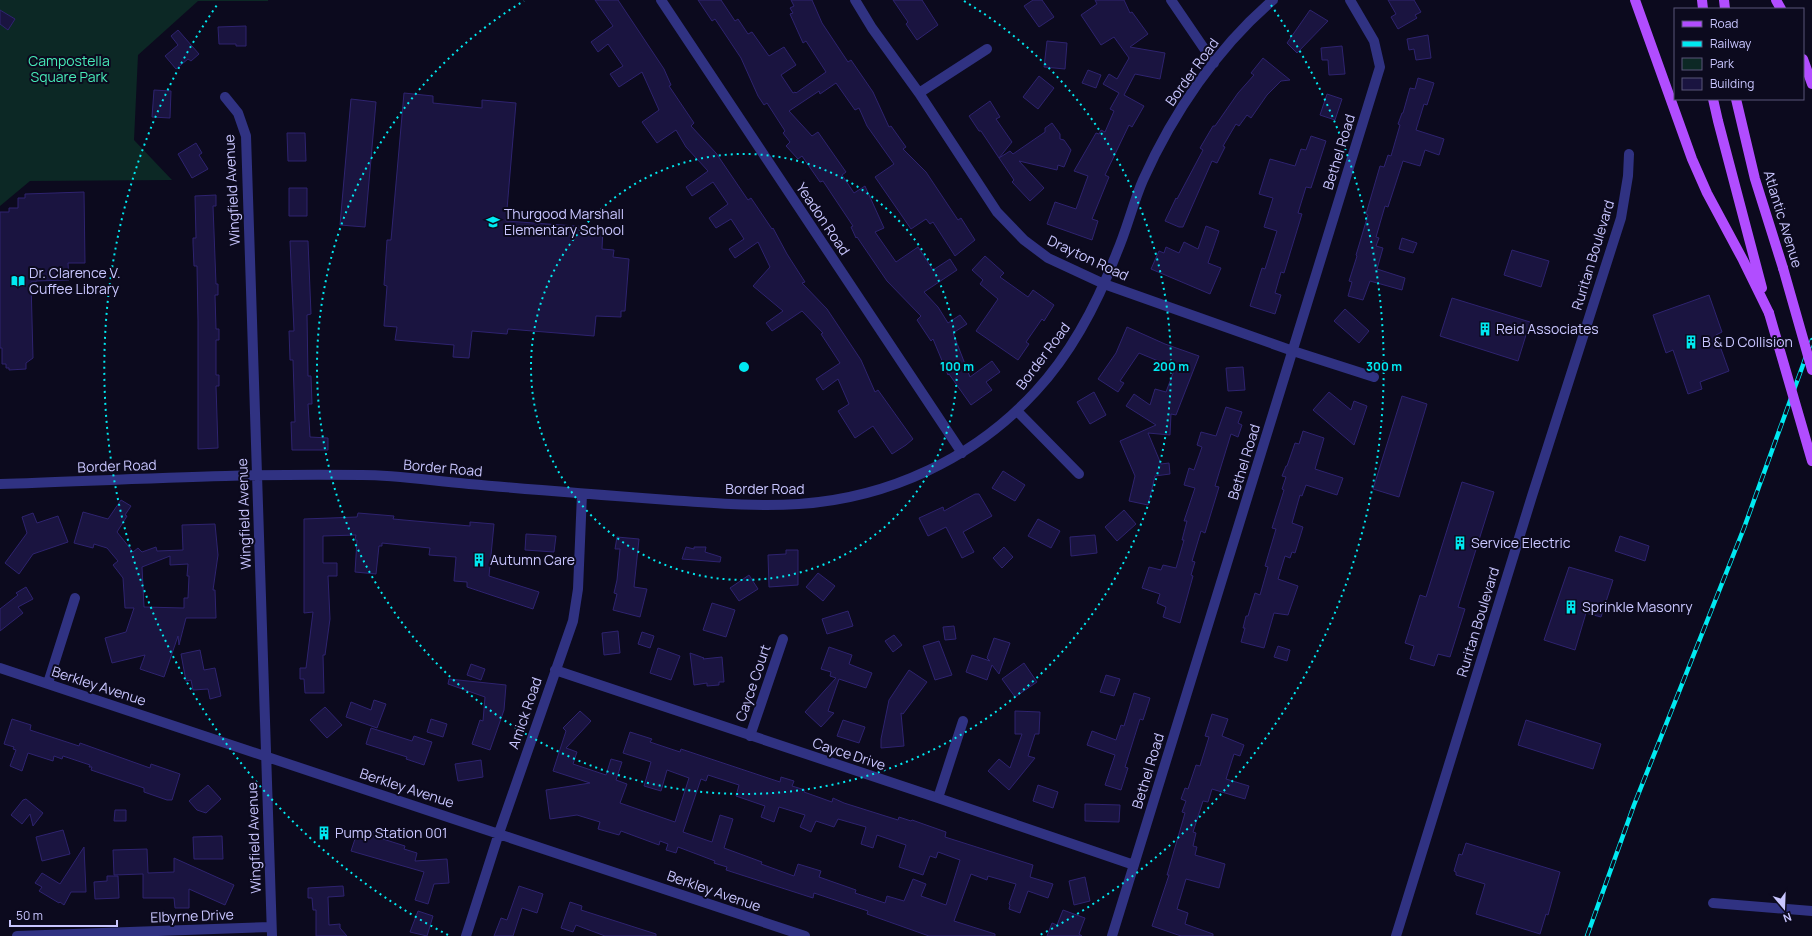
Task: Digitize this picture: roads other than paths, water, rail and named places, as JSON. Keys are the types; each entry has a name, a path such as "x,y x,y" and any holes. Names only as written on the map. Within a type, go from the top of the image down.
{"main road":[{"path":"1635,0 1692,159 1707,193 1743,260 1769,313"},
{"path":"1804,62 1812,84"},
{"path":"1713,100 1769,313 1812,462"},
{"name":"Atlantic Avenue","path":"1736,100 1755,178 1783,268 1812,370"}],"street":[{"name":"Yeadon Road","path":"661,0 962,453"},
{"name":"Drayton Road","path":"855,0 872,28 919,93 997,212 1024,240 1048,258 1104,284 1293,351 1374,377"},
{"path":"1171,0 1214,63"},
{"name":"Border Road","path":"0,484 257,476 365,475 582,494 744,505 819,502 844,499 893,485 931,469 981,441 1017,411 1043,383 1071,347 1104,284 1134,208 1141,185 1182,107 1225,48 1273,0"},
{"name":"Bethel Road","path":"1112,936 1380,67 1374,41 1350,0"},
{"path":"919,93 987,49"},
{"name":"Wingfield Avenue","path":"225,96 238,113 246,136 265,756 272,932"},
{"name":"Ruritan Boulevard","path":"1396,936 1529,504 1620,218 1625,197 1629,154"},
{"path":"1017,411 1079,474"},
{"name":"Amick Road","path":"466,936 499,833 573,621 576,604 582,494"},
{"path":"48,684 75,598"},
{"name":"Cayce Court","path":"750,736 782,639"},
{"name":"Berkley Avenue","path":"0,668 805,936"},
{"name":"Cayce Drive","path":"555,670 1134,864"},
{"path":"938,798 963,721"},
{"path":"1713,903 1812,911"},
{"name":"Elbyrne Drive","path":"17,936 272,932"}],"railway":[{"path":"1587,936 1634,805 1744,528 1812,340"}],"place":[{"name":"Thurgood Marshall Elementary School","path":"493,222"},
{"name":"Dr. Clarence V. Cuffee Library","path":"18,281"},
{"name":"Reid Associates","path":"1485,329"},
{"name":"B & D Collision","path":"1691,342"},
{"name":"Service Electric","path":"1460,543"},
{"name":"Autumn Care","path":"479,560"},
{"name":"Sprinkle Masonry","path":"1571,607"},
{"name":"Pump Station 001","path":"324,833"}],"park label":[{"name":"Campostella Square Park","path":"69,70"}]}
